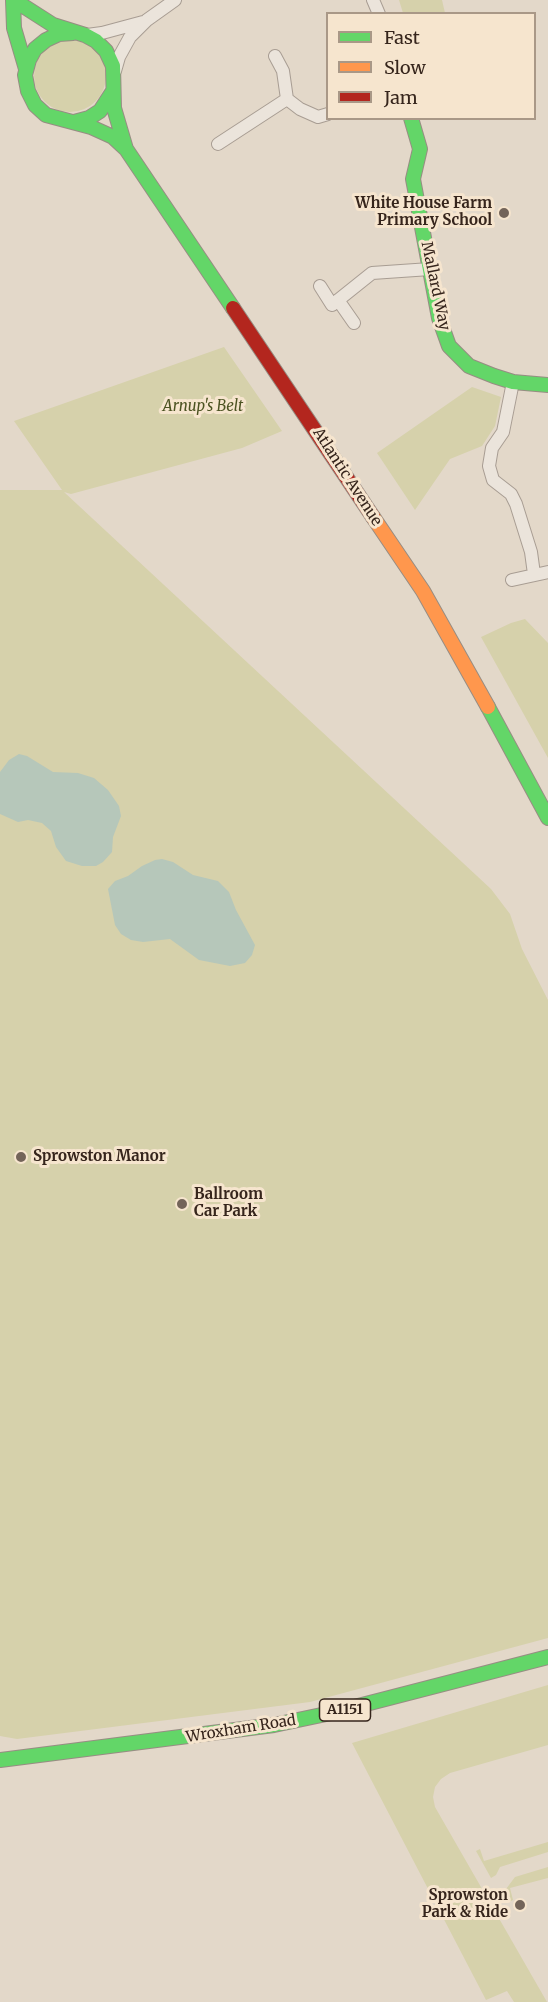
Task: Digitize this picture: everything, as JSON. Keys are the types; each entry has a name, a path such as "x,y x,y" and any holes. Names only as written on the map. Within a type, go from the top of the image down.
{"street":[{"name":"Atlantic Avenue","path":"13,0 53,25 96,41 106,51 113,66 114,108 126,148"},
{"name":"Atlantic Avenue","path":"13,0 14,28 26,69 28,91 35,105 46,115 91,127 113,137 126,148 423,591 548,818"},
{"path":"114,75 118,57 130,37 147,20 175,0"},
{"path":"26,69 35,49 46,40 59,34 102,33 147,20"},
{"path":"275,56 283,71 287,99"},
{"path":"74,122 89,118 100,111 113,91"},
{"path":"287,99 318,117 326,114"},
{"path":"218,144 287,99"},
{"name":"Mallard Way","path":"412,120 420,149 413,179 439,318 449,346 470,366 513,382 548,385"},
{"path":"320,286 332,305 372,273 430,270"},
{"path":"338,300 354,323"},
{"path":"513,382 503,432 492,448 489,465 493,480 511,494 516,504 531,552 534,574"},
{"path":"512,580 548,572"},
{"name":"Wroxham Road","path":"0,1760 274,1725 331,1713 548,1657"}],"green space":[{"path":"399,0 442,0 445,12 403,12"},
{"path":"70,40 90,46 100,56 106,76 100,96 90,106 70,112 50,106 40,96 34,76 40,56 50,46"},
{"name":"Arnup's Belt","path":"224,347 282,431 242,448 71,494 64,492 491,889 510,914 522,949 548,1000 548,1638 310,1702 17,1739 0,1736 0,490 62,490 14,421"},
{"path":"472,387 501,397 495,426 482,446 450,459 415,510 377,453"},
{"path":"525,619 548,643 548,758 481,637"},
{"path":"548,1685 548,1745 450,1773 435,1787 433,1797 435,1807 547,2002 514,2002 507,1991 486,2000 352,1743"},
{"path":"548,1842 548,1852 500,1867 496,1875 491,1878 476,1851 480,1849 484,1861"},
{"path":"548,1867 548,1878 510,1888 513,1900 507,1903 506,1889 515,1877"}],"shaded area":[{"path":"19,754 27,756 53,772 78,773 94,778 108,790 119,806 121,816 113,837 112,852 103,862 96,866 82,866 66,861 56,847 51,831 42,823 28,820 18,822 0,814 0,772 9,760"},
{"path":"162,859 173,862 193,875 218,881 229,892 255,945 252,955 245,963 230,966 199,960 170,939 143,942 131,940 121,934 115,925 108,889 115,881 128,876 142,866"}],"traffic: fast":[{"path":"13,0 14,28 26,69"},
{"path":"14,0 53,25 96,41 106,51 113,66 114,108 126,149"},
{"path":"73,33 59,34 46,40 35,49 29,60 25,75 28,91 35,105 46,115 91,127 113,137 126,149 233,308"},
{"path":"74,122 89,118 100,111 113,91"},
{"path":"412,120 420,149 413,179 439,318 449,346 469,366 494,376 513,382 548,385"},
{"path":"488,707 548,818"},
{"path":"0,1760 274,1725 331,1713 548,1657"}],"traffic: slow":[{"path":"373,517 423,591 488,707"}],"traffic: jam":[{"path":"233,308 373,517"}],"place":[{"name":"White House Farm Primary School","path":"504,213"},
{"name":"Sprowston Manor","path":"21,1157"},
{"name":"Ballroom Car Park","path":"182,1204"},
{"name":"Sprowston Park & Ride","path":"520,1905"}]}
